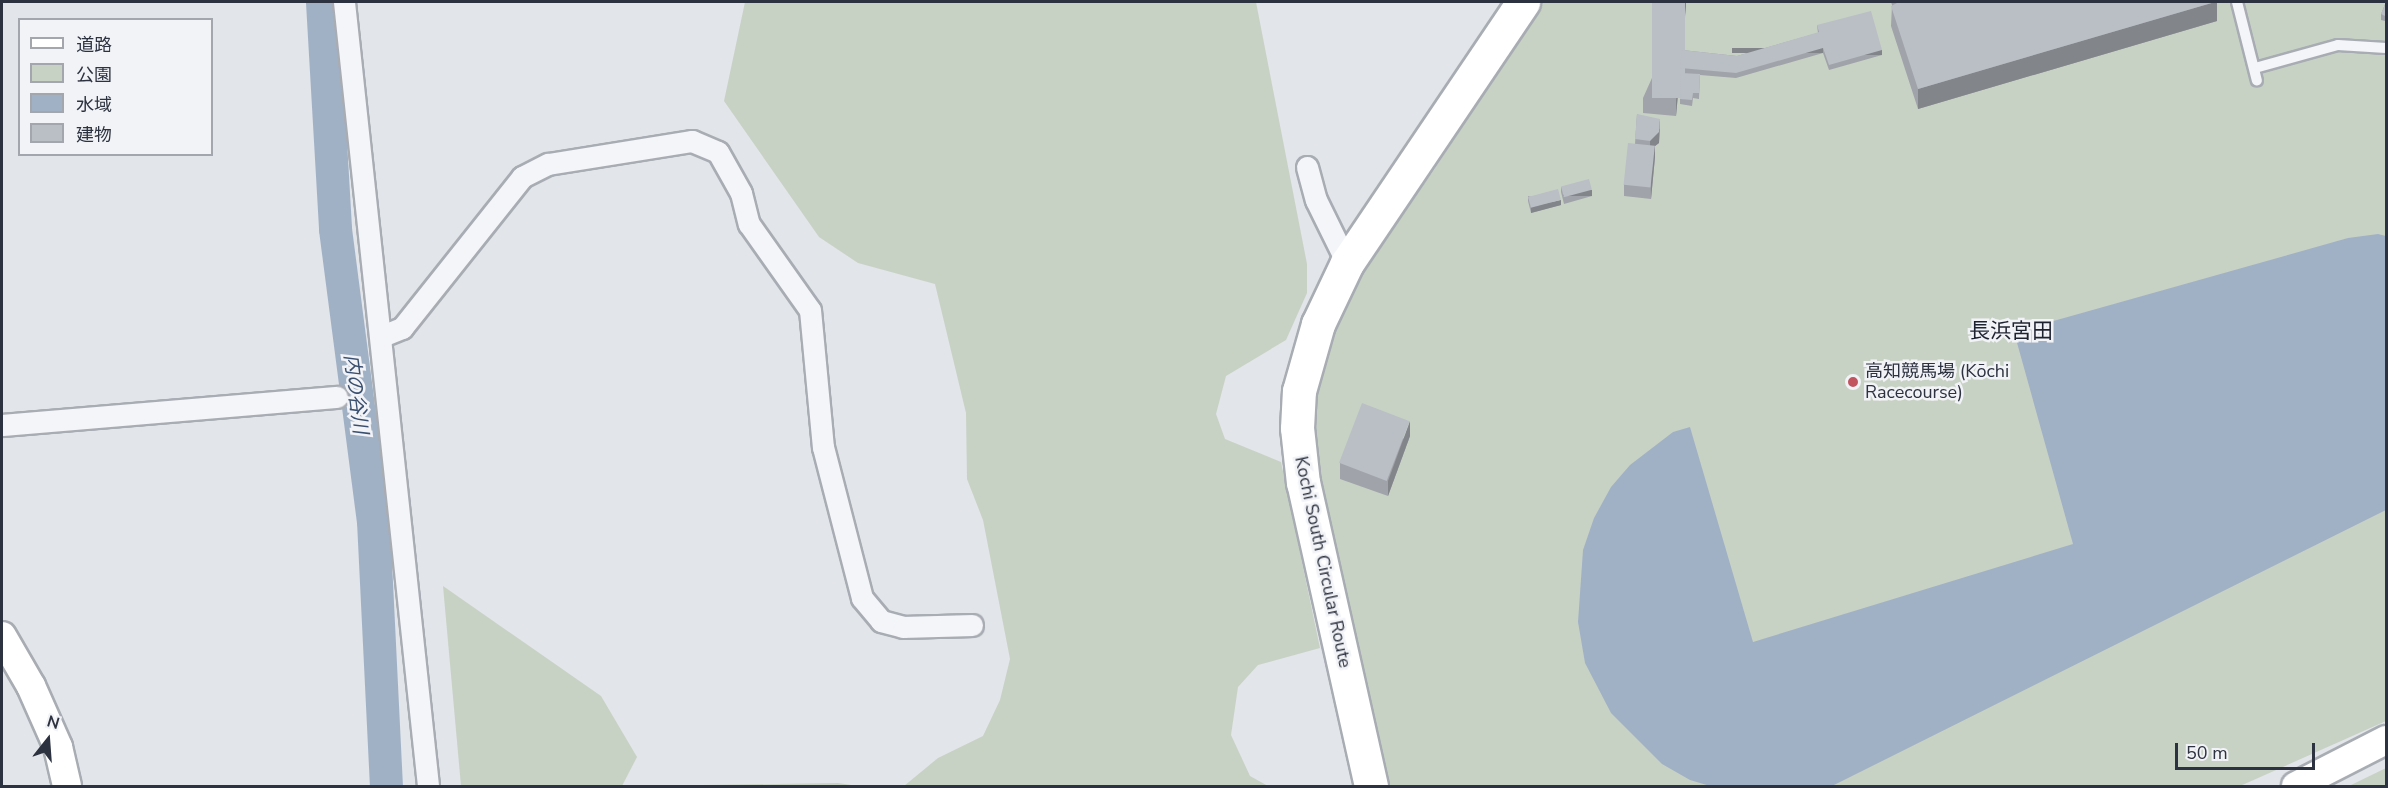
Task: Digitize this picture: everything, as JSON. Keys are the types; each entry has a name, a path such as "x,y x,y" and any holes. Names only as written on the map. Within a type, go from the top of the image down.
{"main road":[{"name":"Kochi South Circular Route","path":"1371,786 1303,483 1297,428 1299,391 1309,349 1325,306 1347,264 1523,2"}],"street":[{"path":"344,2 382,336 428,786"},
{"path":"382,336 402,328 522,177 548,164 692,141 718,152 741,193 749,224 810,310 823,447 862,598 881,621 903,627 972,625"},
{"path":"1308,167 1316,200 1347,264"},
{"path":"2,425 337,397"},
{"path":"2,636 31,686 58,747 67,786"},
{"path":"2296,786 2386,740"}],"lane":[{"path":"2237,2 2257,81"},
{"path":"2255,68 2338,45 2386,48"}],"green space":[{"path":"745,2 1256,2 1307,264 1307,293 1286,340 1226,376 1216,414 1225,439 1281,462 1320,648 1258,665 1238,687 1231,735 1250,776 1268,786 904,786 938,758 983,736 1000,700 1010,659 983,520 967,479 966,413 935,284 858,263 819,237 724,101"},
{"name":"高知競馬場 (Kōchi Racecourse)","path":"1543,2 2386,2 2386,721 2240,786 1388,786 1319,476 1314,422 1322,364 1336,325 1368,261 1434,170"},
{"path":"443,586 601,696 637,757 622,786 461,786"},
{"path":"2386,768 2386,786 2349,786"},
{"path":"838,783 858,786 638,786"}],"water":[{"path":"2378,234 2386,236 2386,510 1832,786 1710,786 1690,780 1662,764 1611,713 1585,663 1578,622 1583,550 1594,518 1611,487 1630,465 1673,432 1690,427 1753,642 2073,544 2014,332 2348,238"}],"building":[{"path":"1652,2 1685,2 1685,98 1652,98"},
{"path":"1897,2 2215,2 1918,89 1891,6"},
{"path":"2386,2 2385,10 2385,16 2381,14"},
{"path":"1871,11 1882,50 1829,65 1823,48 1736,73 1680,68 1682,50 1737,56 1819,32 1817,25"},
{"path":"1681,73 1700,74 1699,93 1693,93 1692,100 1680,99"},
{"path":"1637,114 1660,119 1659,132 1650,141 1635,139"},
{"path":"1628,143 1655,146 1650,188 1624,185"},
{"path":"1589,179 1592,190 1564,197 1561,187"},
{"path":"1558,189 1561,200 1531,208 1528,197"},
{"path":"1362,403 1410,421 1387,481 1339,463"}],"waterway":[{"name":"内の谷川","path":"322,2 335,229 373,521 386,786"}],"place":[{"name":"高知競馬場 (Kōchi Racecourse)","path":"1853,382"}],"district":[{"name":"長浜宮田","path":"2011,331"}]}
